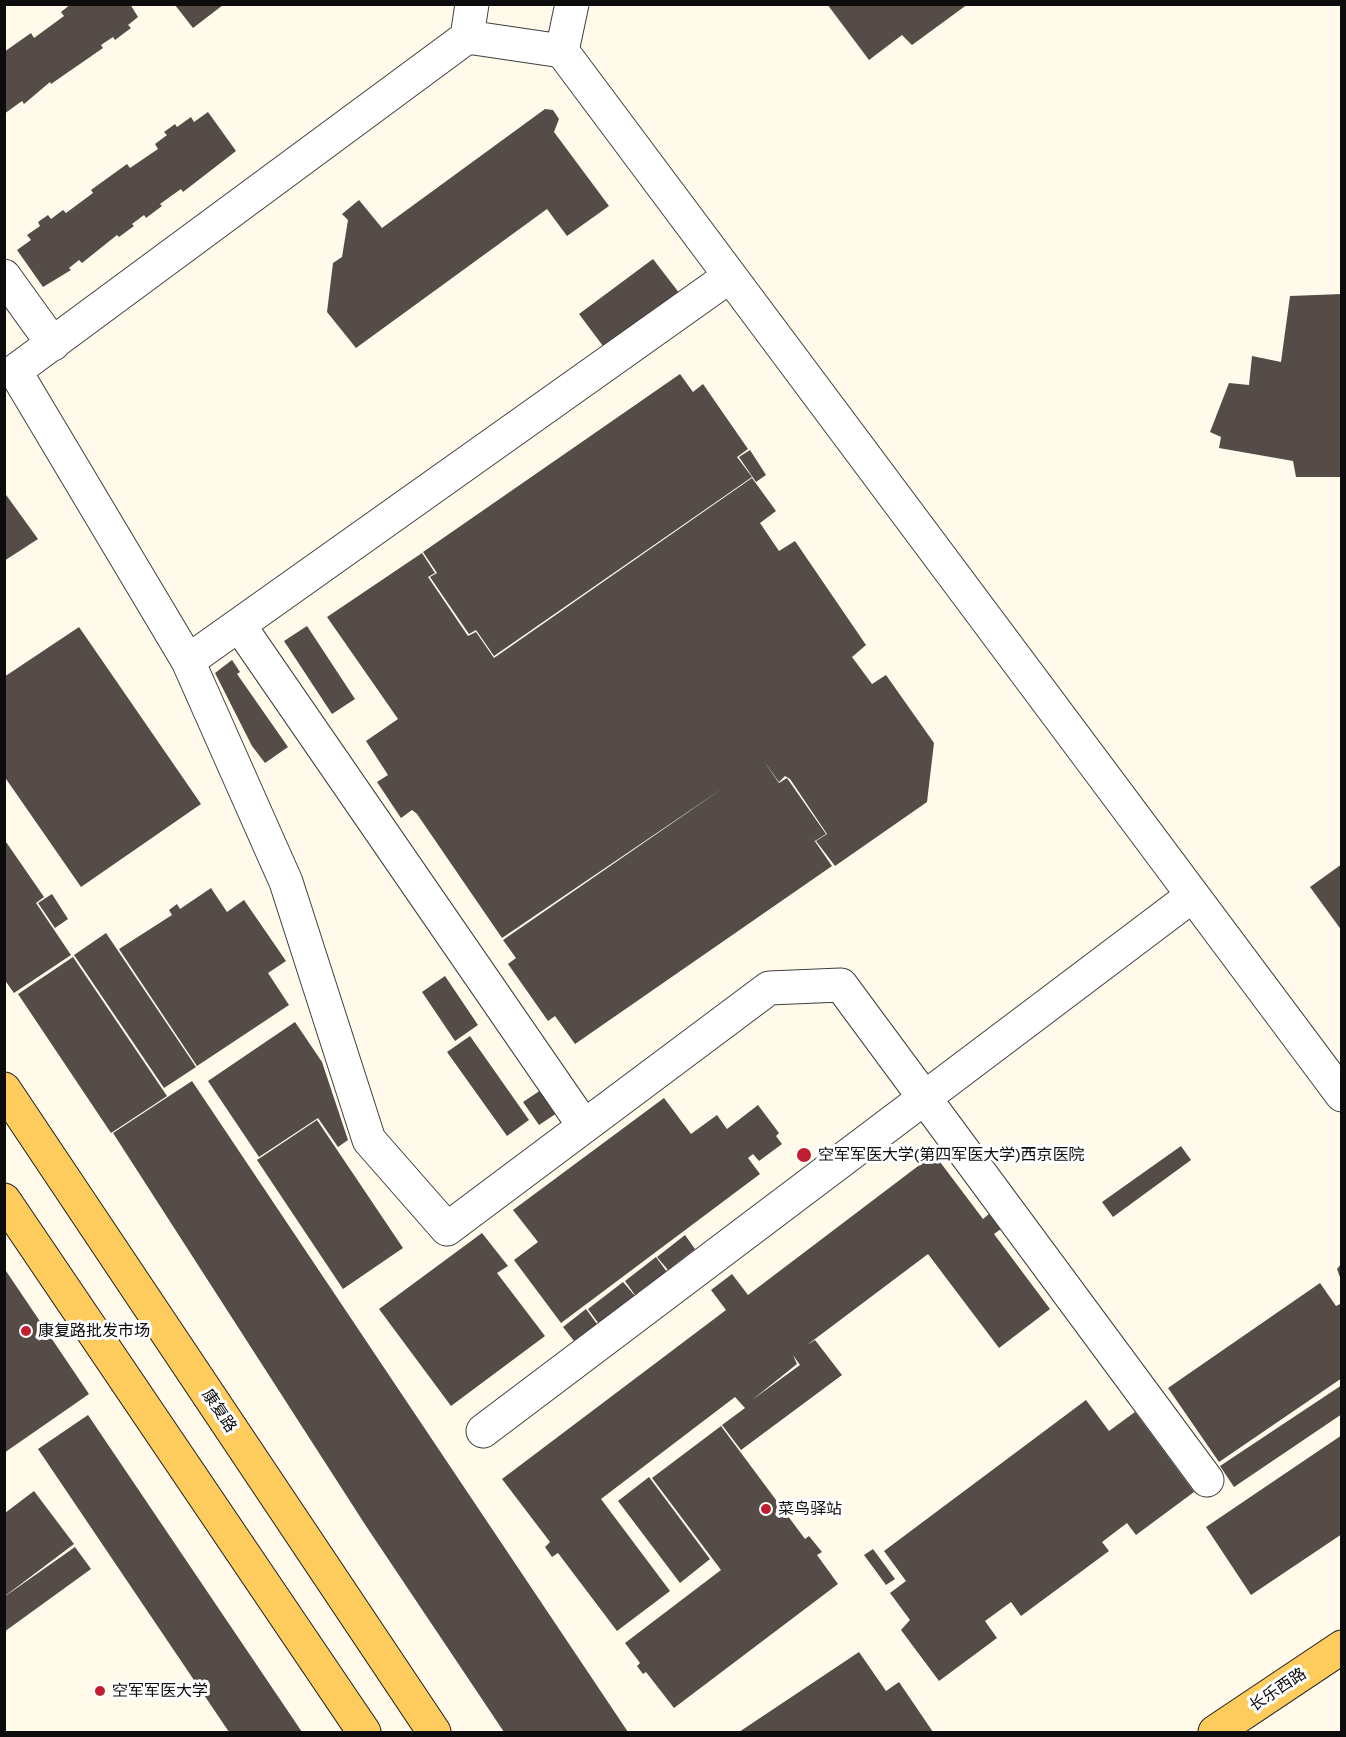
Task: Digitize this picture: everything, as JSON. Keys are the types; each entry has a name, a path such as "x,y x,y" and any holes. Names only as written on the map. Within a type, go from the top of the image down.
{"main road":[{"name":"康复路","path":"4,1089 434,1732"},
{"path":"4,1200 364,1732"},
{"name":"长乐西路","path":"1215,1732 1341,1647"}],"street":[{"path":"467,37 472,4"},
{"path":"562,51 572,4"},
{"path":"1207,1480 841,985 770,988 447,1229 369,1140 286,882 188,661 15,371 467,37 562,51 1341,1095"},
{"path":"4,276 52,344"},
{"path":"188,661 730,276"},
{"path":"239,625 584,1126"},
{"path":"483,1431 1192,896"}],"building":[{"path":"71,4 130,4 138,17 128,25 131,28 115,40 113,37 101,45 103,48 51,84 50,82 24,104 22,101 4,114 4,52 31,33 34,38 64,16 61,12"},
{"path":"827,4 968,4 912,45 902,35 869,60"},
{"path":"175,5 223,5 193,28"},
{"path":"545,109 553,110 559,119 554,132 609,206 567,236 547,209 356,348 327,312 333,263 342,257 348,220 342,214 359,200 382,228"},
{"path":"208,112 236,151 183,192 181,189 160,204 162,206 146,218 144,215 119,237 117,235 82,263 79,260 69,268 71,270 43,287 17,250 31,240 27,235 40,226 38,222 48,215 51,219 63,210 66,213 93,193 91,190 127,164 130,168 158,149 155,144 167,135 164,132 175,124 177,127 191,117 194,122"},
{"path":"653,259 680,294 606,350 579,314"},
{"path":"1342,294 1342,477 1296,477 1293,461 1219,448 1221,437 1210,432 1229,383 1249,385 1252,356 1281,362 1290,296"},
{"path":"680,374 693,392 703,384 748,449 737,457 752,477 494,656 476,630 469,634 430,577 437,573 423,552"},
{"path":"750,450 766,475 756,482 739,457"},
{"path":"752,478 776,511 760,523 779,551 795,541 866,645 852,657 872,684 886,675 934,743 927,802 835,866 816,841 827,834 790,779 785,776 779,782 763,760 779,783 787,778 826,834 815,841 812,837 832,866 575,1044 555,1016 548,1021 508,964 516,958 503,940 726,786 502,938 417,814 412,810 401,818 377,782 388,775 366,741 398,719 327,617 422,553 435,573 428,577 468,636 476,632 494,658"},
{"path":"4,492 38,539 4,561"},
{"path":"307,626 355,699 332,714 284,641"},
{"path":"79,627 201,804 81,887 4,776 4,677"},
{"path":"232,660 240,672 237,674 288,747 265,763 252,746 215,673"},
{"path":"4,839 44,897 36,903 71,955 14,993 4,979"},
{"path":"1342,864 1342,931 1310,887"},
{"path":"211,888 227,912 244,900 286,961 268,973 289,1005 197,1066 119,949 172,915 169,910 177,904 180,909"},
{"path":"52,894 68,919 55,928 38,903"},
{"path":"106,933 196,1067 164,1088 74,955"},
{"path":"73,957 167,1096 111,1133 18,994"},
{"path":"445,976 478,1025 455,1041 422,992"},
{"path":"295,1022 322,1062 348,1140 338,1147 318,1118 259,1157 208,1081"},
{"path":"470,1036 529,1120 507,1136 447,1052"},
{"path":"192,1081 628,1732 504,1732 366,1526 113,1133"},
{"path":"547,1086 563,1109 539,1125 523,1102"},
{"path":"664,1098 691,1134 717,1115 727,1129 758,1105 779,1133 776,1136 782,1144 759,1161 753,1154 748,1158 760,1174 561,1323 514,1260 538,1242 513,1210"},
{"path":"317,1120 403,1248 343,1289 257,1160"},
{"path":"1181,1146 1191,1160 1113,1217 1102,1202"},
{"path":"934,1154 983,1219 989,1214 1001,1229 994,1234 1050,1309 999,1348 928,1254 807,1345 815,1340 842,1375 741,1450 722,1425 745,1408 735,1397 601,1499 670,1591 617,1631 558,1553 552,1557 545,1547 550,1542 502,1479 726,1310 711,1290 732,1274 748,1295","holes":["793,1355 800,1365 752,1400 797,1364"]},
{"path":"482,1233 508,1266 497,1273 545,1336 451,1406 379,1309"},
{"path":"685,1235 695,1249 668,1270 657,1257"},
{"path":"656,1257 667,1272 635,1295 625,1281"},
{"path":"1342,1263 1342,1280 1341,1280 1337,1269"},
{"name":"康复路批发市场","path":"4,1268 89,1394 4,1453"},
{"path":"623,1282 635,1296 599,1324 588,1309"},
{"path":"1320,1283 1336,1306 1342,1303 1342,1378 1219,1462 1168,1388"},
{"path":"586,1309 597,1324 574,1341 563,1327"},
{"path":"1342,1385 1342,1414 1234,1487 1220,1466"},
{"path":"1086,1400 1109,1431 1135,1412 1194,1492 1136,1535 1127,1523 1102,1542 1109,1551 1021,1616 1011,1602 985,1621 997,1638 939,1681 901,1630 910,1620 890,1593 906,1581 884,1551"},
{"path":"88,1415 302,1732 229,1732 38,1449"},
{"path":"721,1426 805,1539 809,1536 822,1552 817,1555 838,1584 674,1708 646,1672 643,1674 637,1666 640,1663 625,1643 721,1570 652,1478"},
{"path":"1342,1435 1342,1534 1251,1595 1206,1527"},
{"path":"649,1477 710,1559 680,1583 618,1501"},
{"path":"34,1491 74,1544 5,1596 5,1513"},
{"path":"75,1547 91,1569 4,1632 4,1597"},
{"path":"873,1549 895,1579 886,1585 864,1555"},
{"path":"859,1652 886,1691 899,1682 933,1732 739,1732"}],"place":[{"name":"空军军医大学(第四军医大学)西京医院","path":"804,1155"},
{"name":"康复路批发市场","path":"26,1331"},
{"name":"菜鸟驿站","path":"766,1509"},
{"name":"空军军医大学","path":"100,1691"}]}
